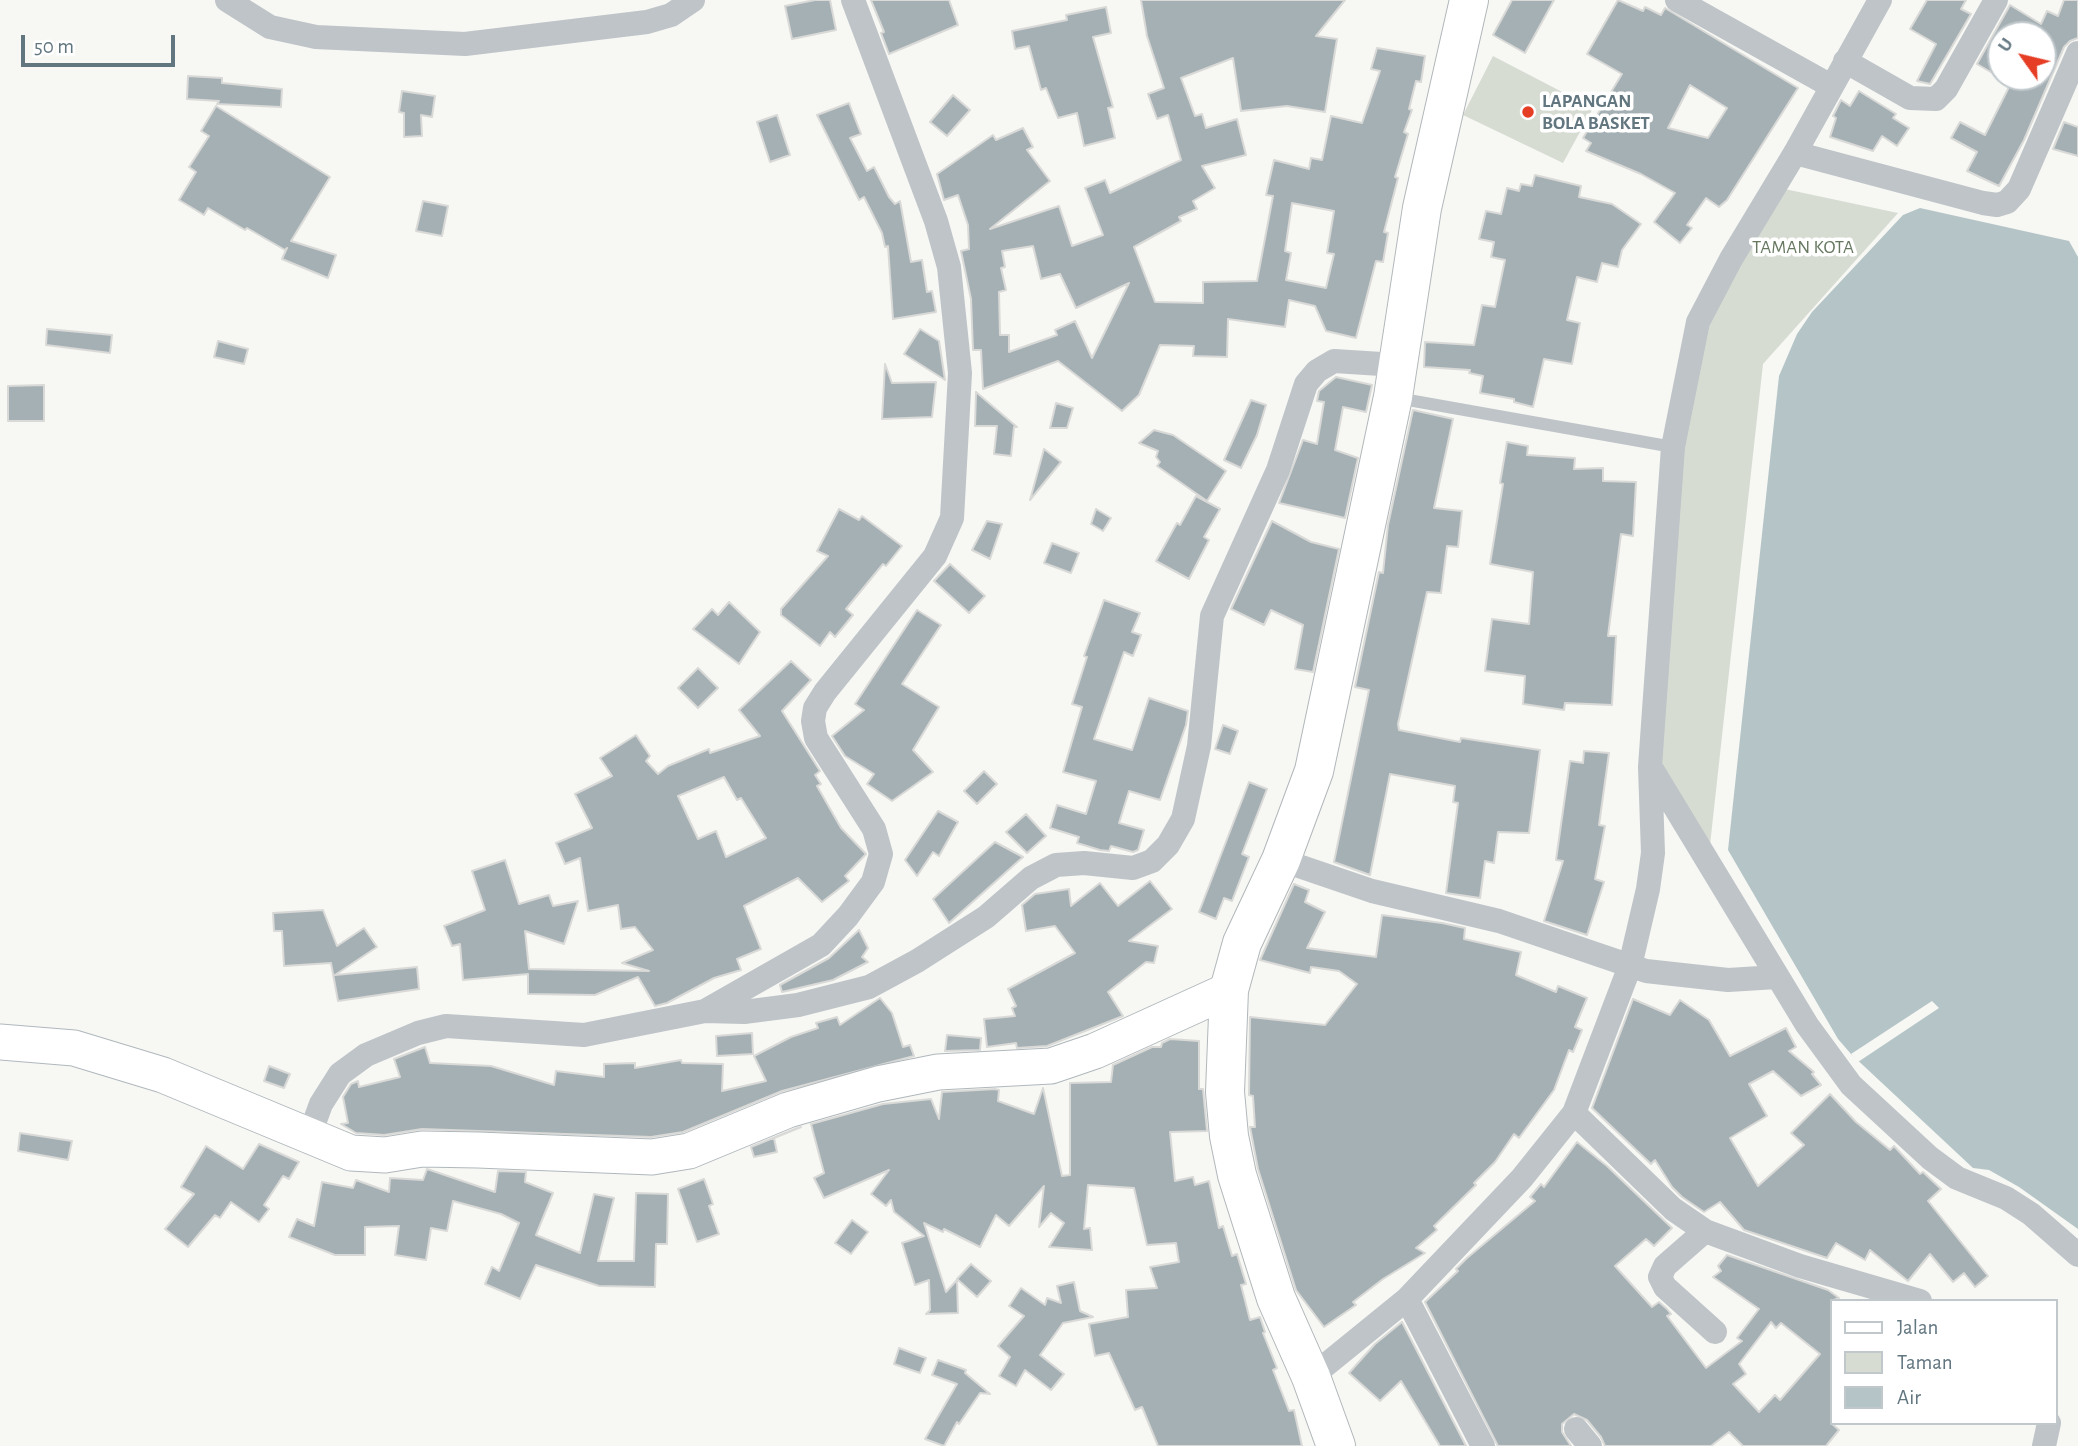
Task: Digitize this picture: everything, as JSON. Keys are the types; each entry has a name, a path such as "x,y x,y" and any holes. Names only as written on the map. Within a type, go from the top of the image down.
{"highway":[{"path":"1336,1446 1311,1377 1276,1298 1249,1216 1228,1136 1225,1042 1229,990 1242,943 1281,860 1314,771 1395,381 1423,208 1469,0"}],"street":[{"path":"227,0 270,27 316,37 465,44 647,22 671,15 693,0"},
{"path":"705,1011 821,945 848,916 873,882 881,854 874,829 816,738 813,721 815,708 825,691 935,556 952,518 960,373 949,267 936,221 853,0"},
{"path":"1677,0 1831,86"},
{"path":"1311,1377 1407,1298 1522,1178 1574,1113 1630,966 1653,853 1650,767 1673,447 1699,322 1731,259 1795,153 1880,0"},
{"path":"1845,61 1910,98 1936,99 1945,89 1996,0"},
{"path":"1795,153 1983,203 1997,205 2007,202 2019,189 2078,53"},
{"path":"310,1134 321,1104 340,1074 366,1055 418,1033 446,1026 584,1035 705,1011 744,1012 798,1005 869,987 918,961 985,918 1031,878 1056,865 1084,863 1133,868 1152,861 1168,845 1183,820 1199,746 1212,616 1278,470 1306,384 1317,371 1334,361 1395,381"},
{"path":"1650,767 1829,1059 1852,1085 1930,1158 1956,1178 2006,1198 2031,1214 2078,1255"},
{"path":"1281,860 1372,891 1499,921 1630,966 1671,975 1718,979 1777,977"},
{"path":"0,1042 74,1048 163,1075 351,1153 385,1155 422,1149 673,1156 788,1110 878,1084 938,1072 1051,1066 1095,1051 1229,990"},
{"path":"1574,1113 1673,1209 1705,1231 1800,1266 1913,1299"},
{"path":"1705,1231 1665,1266 1660,1277 1665,1287 1715,1332"},
{"path":"1407,1298 1483,1446"},
{"path":"2044,1446 2049,1425"}],"lane":[{"path":"1395,381 1673,447"}],"green space":[{"name":"LAPANGAN BOLA BASKET","path":"1493,56 1593,108 1563,163 1463,115"},
{"name":"TAMAN KOTA","path":"1780,188 1898,213 1763,364 1709,854 1659,776 1674,495 1700,336"}],"water":[{"path":"1920,208 2069,241 2078,257 2078,1229 2019,1187 1989,1170 1973,1168 1851,1054 1838,1039 1728,850 1779,376 1797,334 1812,312 1903,215"}],"pier":[{"path":"1932,1001 1939,1008 1858,1062 1851,1054"}],"building":[{"path":"830,0 836,30 792,39 785,6"},
{"path":"871,0 949,0 958,25 889,54 881,33 884,32"},
{"path":"1141,0 1345,0 1316,36 1337,39 1325,112 1287,106 1241,111 1233,58 1181,78 1195,116 1202,114 1206,128 1237,119 1246,155 1202,166 1215,188 1193,201 1197,209 1179,217 1181,221 1134,247 1155,302 1203,303 1203,282 1257,281 1273,196 1266,195 1274,160 1309,169 1311,158 1322,160 1331,116 1362,123 1380,71 1371,69 1377,48 1425,56 1421,82 1416,81 1409,109 1412,110 1404,132 1408,134 1395,177 1398,178 1384,232 1388,233 1383,262 1376,261 1356,338 1326,331 1315,306 1289,300 1285,327 1228,319 1227,357 1193,356 1194,346 1160,345 1139,395 1122,411 1058,361 983,389 981,350 973,350 971,299 961,251 969,249 968,225 958,195 944,200 937,174 993,135 996,140 1023,128 1033,147 1027,150 1050,181 990,229 1059,206 1072,246 1103,235 1085,188 1105,180 1110,193 1181,160 1168,115 1157,119 1148,94 1164,88 1147,36","holes":["1292,203 1334,211 1327,253 1334,254 1326,288 1286,280 1291,253 1285,251","1033,246 1041,279 1060,274 1076,308 1129,283 1092,358 1075,321 1055,330 1057,335 1009,352 1009,335 1000,335 999,292 1006,290 1001,268 1005,267 1002,251"]},
{"path":"1512,0 1554,0 1525,53 1493,35"},
{"path":"1618,0 1643,11 1645,7 1661,15 1665,8 1798,88 1727,200 1719,207 1706,198 1687,225 1692,228 1680,243 1654,222 1675,193 1641,174 1586,151 1591,143 1583,138 1622,74 1587,54","holes":["1690,85 1727,108 1708,138 1668,128"]},
{"path":"1927,0 1966,0 1961,9 1971,14 1930,84 1917,81 1936,44 1910,29"},
{"path":"2064,0 2078,0 2078,38 2064,47 2057,63 2057,21 2042,21 2047,11 2058,16"},
{"path":"2010,5 2036,21 2001,21"},
{"path":"1106,7 1111,33 1093,37 1113,107 1108,108 1115,138 1084,146 1077,113 1058,118 1046,88 1041,90 1029,46 1015,49 1012,31 1067,20 1066,15"},
{"path":"1987,46 1987,70 1977,64"},
{"path":"188,76 222,78 222,83 282,89 281,107 217,104 219,101 187,99"},
{"path":"402,91 435,96 432,117 421,115 422,136 404,137 404,113 399,112"},
{"path":"1859,91 1896,114 1893,118 1909,128 1897,146 1882,136 1873,151 1830,137 1836,118 1833,116 1841,100 1850,106"},
{"path":"2007,91 2045,91 2024,140 1999,186 1967,171 1977,152 1951,138 1960,122 1985,135"},
{"path":"953,95 970,110 947,136 930,122"},
{"path":"849,103 861,134 850,138 867,171 874,167 889,197 895,204 900,201 911,262 922,260 927,292 932,291 936,312 893,319 888,246 885,247 882,233 864,197 859,200 817,115"},
{"path":"216,106 330,177 291,241 336,255 328,278 282,259 287,248 285,250 247,228 245,230 208,208 204,215 179,200 196,172 189,167 209,136 201,131"},
{"path":"777,115 790,155 770,162 757,122"},
{"path":"2064,122 2078,127 2078,156 2053,149"},
{"path":"1535,175 1581,186 1579,197 1612,204 1641,224 1622,250 1618,267 1602,263 1597,282 1577,277 1567,320 1580,323 1572,364 1544,359 1533,407 1514,402 1514,399 1480,393 1483,376 1469,373 1470,370 1424,367 1425,342 1474,345 1482,305 1495,307 1505,260 1491,257 1494,242 1479,239 1486,211 1501,214 1507,188 1519,191 1521,184 1532,186"},
{"path":"423,201 448,206 442,236 416,231"},
{"path":"47,329 112,335 110,353 46,345"},
{"path":"920,329 939,341 945,380 904,354"},
{"path":"218,341 248,349 244,364 214,357"},
{"path":"885,364 892,383 936,382 932,417 882,419"},
{"path":"1336,377 1372,385 1366,412 1343,407 1335,450 1358,458 1345,518 1279,503 1303,440 1317,444 1324,402 1317,401 1319,391"},
{"path":"44,385 44,421 8,421 8,386"},
{"path":"976,392 1017,427 1014,427 1011,456 994,454 997,426 975,426"},
{"path":"1251,400 1266,405 1257,435 1241,468 1224,460"},
{"path":"1056,403 1073,408 1067,428 1050,428"},
{"path":"1413,410 1453,419 1434,508 1462,511 1458,547 1447,546 1441,593 1427,592 1398,724 1399,730 1460,742 1461,738 1540,750 1529,833 1498,832 1494,863 1485,861 1480,898 1446,893 1458,803 1453,802 1455,786 1390,774 1370,875 1334,862 1369,690 1355,687 1379,572 1383,573 1388,525"},
{"path":"1154,430 1173,435 1226,471 1207,501 1157,466 1160,462 1156,457 1158,451 1139,443"},
{"path":"1507,442 1528,446 1527,455 1575,458 1574,469 1603,468 1603,481 1636,482 1633,536 1621,534 1608,636 1616,636 1612,705 1565,703 1564,710 1523,704 1525,676 1485,671 1492,619 1529,624 1533,572 1490,564"},
{"path":"1044,449 1061,462 1030,500"},
{"path":"1196,496 1220,509 1204,537 1209,540 1189,579 1156,561"},
{"path":"839,509 859,520 862,516 902,546 886,566 883,564 846,609 853,615 835,637 830,632 820,646 781,615 781,609 828,556 817,551"},
{"path":"1096,509 1111,518 1103,531 1091,524"},
{"path":"987,521 1002,524 990,559 972,550"},
{"path":"1272,521 1311,542 1339,549 1313,672 1295,669 1303,625 1271,610 1264,625 1231,609"},
{"path":"1052,543 1079,553 1071,573 1044,563"},
{"path":"950,564 985,596 969,613 934,581"},
{"path":"1104,600 1140,613 1132,632 1141,635 1133,656 1124,652 1094,739 1132,750 1149,698 1188,711 1186,725 1160,800 1129,791 1119,823 1144,830 1138,850 1133,852 1111,846 1109,851 1100,850 1077,843 1079,837 1050,828 1057,805 1086,814 1096,781 1063,772 1082,707 1072,704 1087,657 1084,656"},
{"path":"729,602 760,632 739,664 693,629 712,609 718,615"},
{"path":"917,610 941,625 902,684 939,707 913,750 933,772 892,801 867,784 874,774 845,756 832,736 864,710 855,704"},
{"path":"791,661 811,680 782,711 820,771 815,775 821,784 817,786 841,828 866,854 845,876 849,881 822,902 798,878 744,906 761,949 737,959 741,970 714,978 667,1003 655,1006 638,977 595,995 528,994 528,974 463,980 460,944 452,946 444,926 485,910 472,871 505,860 519,904 549,895 553,906 578,901 564,944 525,931 529,969 649,971 622,963 653,950 635,927 621,929 618,905 588,911 580,858 565,864 556,843 592,828 575,794 612,776 600,758 636,735 650,756 646,761 658,774 668,766 709,749 710,753 760,736 739,710","holes":["724,777 737,800 741,798 766,838 726,857 716,831 698,839 678,796"]},
{"path":"698,668 718,688 698,708 678,688"},
{"path":"1223,725 1238,731 1230,754 1215,749"},
{"path":"1584,751 1609,753 1599,825 1605,826 1595,879 1604,882 1587,935 1544,921 1563,861 1556,860 1570,761 1583,763"},
{"path":"984,771 997,784 977,804 964,791"},
{"path":"1249,782 1267,789 1242,854 1249,857 1232,901 1224,898 1216,919 1199,912"},
{"path":"938,811 958,822 939,856 933,852 917,876 905,860"},
{"path":"1026,814 1046,836 1027,853 1006,832"},
{"path":"995,842 1023,857 949,923 933,899"},
{"path":"1150,881 1172,909 1129,941 1158,946 1154,963 1146,962 1108,992 1123,1016 1047,1046 1017,1048 1016,1043 987,1047 984,1019 1015,1016 1012,1008 1016,1006 1008,989 1075,953 1055,926 1026,931 1022,905 1035,894 1069,889 1071,906 1100,883 1118,906"},
{"path":"1294,884 1309,890 1305,902 1325,912 1307,948 1376,957 1382,915 1442,923 1465,928 1464,939 1521,952 1516,975 1556,992 1558,986 1587,998 1575,1027 1582,1030 1573,1052 1569,1050 1554,1090 1519,1138 1514,1134 1495,1162 1474,1183 1476,1185 1434,1226 1437,1230 1416,1248 1425,1253 1383,1279 1353,1302 1356,1305 1324,1327 1296,1290 1258,1169 1250,1127 1255,1127 1253,1096 1249,1095 1250,1017 1325,1025 1357,984 1339,971 1311,967 1310,973 1260,960"},
{"path":"323,910 337,946 364,928 377,947 335,975 417,967 419,989 338,1001 331,963 284,966 282,931 274,931 273,913"},
{"path":"859,930 868,948 862,957 868,962 833,980 782,992 780,985 829,958"},
{"path":"880,998 892,1013 903,1047 910,1045 914,1056 782,1091 683,1132 651,1137 422,1129 384,1135 356,1133 341,1124 348,1123 343,1097 351,1084 358,1081 359,1087 400,1077 394,1059 425,1047 430,1063 491,1066 554,1085 556,1071 604,1077 604,1064 635,1063 635,1068 681,1060 682,1063 723,1064 722,1091 766,1081 754,1056 791,1037 818,1028 816,1023 837,1017 840,1025"},
{"path":"1633,999 1670,1015 1680,1000 1709,1020 1730,1056 1786,1028 1796,1047 1789,1051 1814,1072 1812,1074 1821,1085 1801,1096 1773,1071 1749,1084 1767,1116 1730,1138 1758,1186 1804,1145 1791,1133 1830,1094 1856,1122 1890,1150 1894,1146 1920,1174 1923,1172 1941,1189 1928,1201 1988,1276 1975,1287 1964,1273 1953,1282 1930,1254 1908,1281 1870,1250 1865,1260 1836,1243 1827,1258 1744,1230 1720,1202 1704,1212 1682,1197 1672,1187 1655,1160 1651,1164 1592,1108"},
{"path":"752,1033 753,1054 717,1056 716,1036"},
{"path":"947,1035 981,1038 980,1050 945,1051"},
{"path":"1170,1039 1199,1041 1199,1089 1203,1089 1207,1131 1170,1132 1175,1181 1193,1177 1195,1185 1209,1181 1219,1228 1223,1226 1232,1256 1237,1254 1246,1284 1241,1285 1250,1320 1260,1317 1265,1332 1263,1333 1277,1368 1273,1370 1289,1411 1294,1410 1302,1446 1158,1446 1142,1407 1135,1410 1109,1353 1095,1356 1089,1324 1128,1317 1126,1290 1157,1288 1150,1267 1179,1262 1176,1243 1147,1245 1134,1188 1088,1185 1084,1229 1090,1228 1092,1250 1049,1247 1064,1223 1051,1213 1039,1227 1044,1186 1009,1226 996,1215 980,1247 944,1229 943,1232 924,1223 946,1292 957,1280 958,1313 926,1314 930,1310 929,1280 915,1285 902,1243 924,1236 894,1212 891,1200 886,1206 871,1194 889,1170 824,1198 814,1178 824,1173 811,1124 883,1104 931,1099 939,1119 942,1092 995,1089 999,1090 998,1101 1034,1114 1043,1088 1062,1176 1070,1175 1070,1083 1111,1082 1113,1065 1152,1047 1161,1047 1162,1043"},
{"path":"269,1066 290,1074 284,1088 264,1081"},
{"path":"801,1127 774,1138 777,1152 754,1157 751,1147"},
{"path":"20,1133 72,1141 68,1160 18,1151"},
{"path":"1577,1142 1607,1166 1672,1228 1654,1246 1646,1239 1615,1266 1652,1307 1659,1302 1667,1309 1671,1314 1667,1316 1706,1368 1742,1341 1737,1338 1759,1309 1713,1277 1721,1271 1718,1266 1727,1255 1828,1290 1839,1298 1829,1299 1829,1425 1839,1430 1826,1446 1743,1446 1729,1432 1711,1446 1605,1446 1587,1420 1574,1414 1562,1424 1562,1432 1571,1446 1498,1446 1425,1302 1458,1271 1456,1269 1467,1258 1535,1201 1530,1197 1541,1184 1544,1187","holes":["1771,1322 1776,1328 1781,1323 1820,1354 1780,1400 1775,1395 1759,1412 1733,1384 1746,1374 1739,1364"]},
{"path":"259,1144 299,1162 289,1179 283,1176 264,1205 269,1209 259,1222 231,1202 220,1218 215,1215 188,1247 165,1229 194,1194 181,1187 206,1146 243,1169"},
{"path":"427,1169 495,1192 498,1171 526,1172 525,1182 553,1193 536,1235 580,1253 594,1194 614,1198 598,1261 634,1261 636,1193 668,1194 667,1244 656,1244 655,1287 599,1286 536,1265 520,1299 485,1284 492,1267 499,1271 519,1223 501,1214 453,1201 447,1231 431,1228 426,1260 395,1255 399,1226 365,1227 365,1255 335,1255 289,1237 297,1219 314,1226 322,1182 353,1188 356,1180 389,1192 390,1178 423,1180"},
{"path":"704,1179 713,1204 709,1206 719,1234 697,1242 678,1189"},
{"path":"852,1220 868,1232 851,1254 835,1243"},
{"path":"971,1264 991,1281 977,1297 957,1279"},
{"path":"1074,1282 1080,1311 1093,1317 1063,1323 1040,1355 1064,1374 1051,1390 1025,1370 1016,1386 999,1376 1010,1357 998,1346 1024,1316 1009,1306 1021,1288 1045,1305 1047,1298 1061,1303 1057,1286"},
{"path":"1402,1322 1466,1446 1440,1446 1401,1381 1380,1401 1349,1373 1375,1344"},
{"path":"899,1348 926,1358 920,1373 894,1364"},
{"path":"938,1360 966,1370 965,1373 990,1394 980,1393 959,1424 957,1422 944,1446 925,1439 957,1384 932,1375"}],"place":[{"name":"LAPANGAN BOLA BASKET","path":"1528,112"}]}
